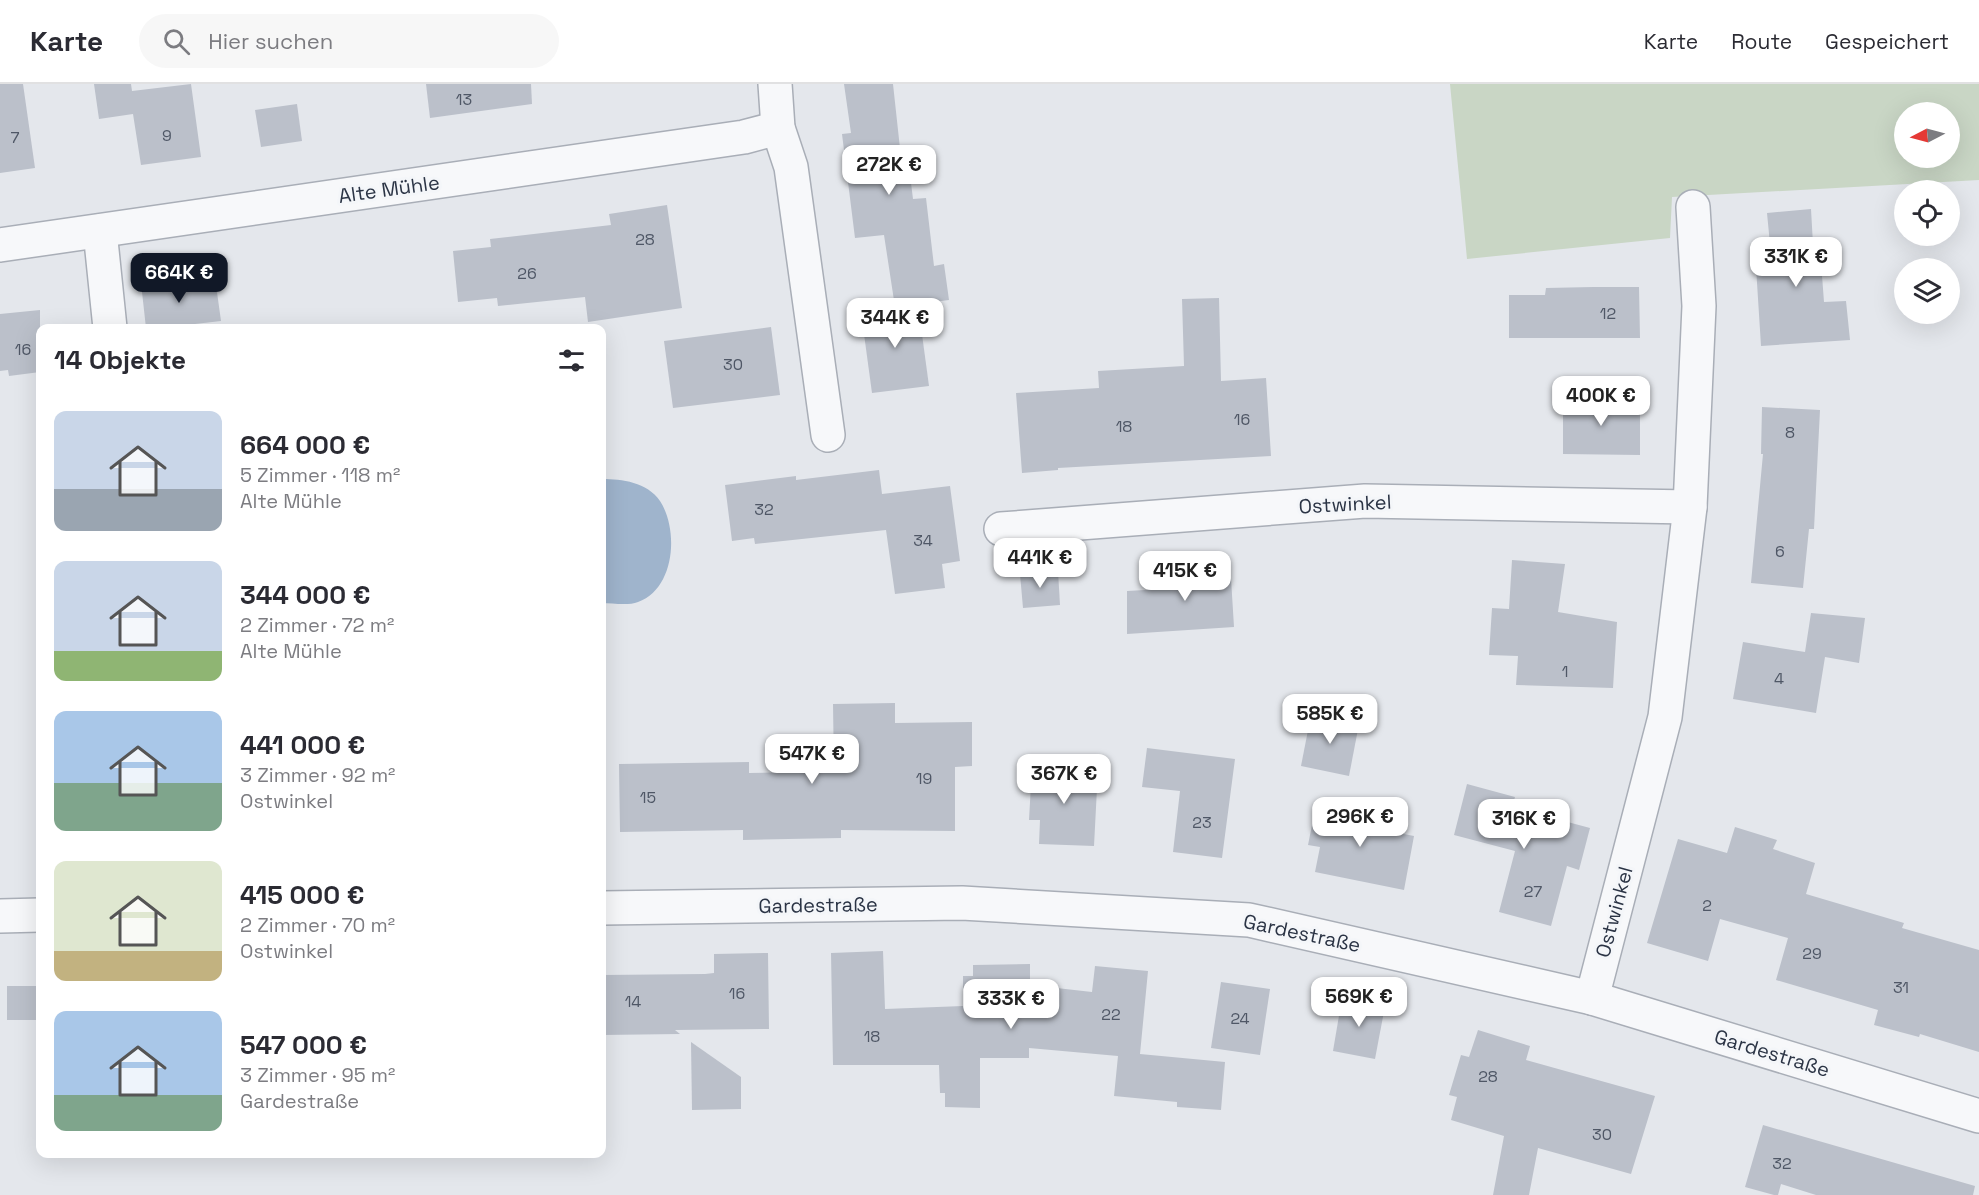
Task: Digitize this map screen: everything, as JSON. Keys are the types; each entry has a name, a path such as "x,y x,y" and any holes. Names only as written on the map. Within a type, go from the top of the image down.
{"street":[{"path":"775,84 778,128 791,167 828,435"},
{"name":"Alte Mühle","path":"0,245 733,138 778,128"},
{"name":"Ostwinkel","path":"1592,998 1665,717 1690,507 1698,306 1693,207"},
{"path":"100,231 110,324"},
{"name":"Ostwinkel","path":"1001,529 1365,501 1690,507"},
{"name":"Gardestraße","path":"606,908 962,903 1249,920 1592,998 1979,1116"},
{"path":"0,916 36,915"}],"green space":[{"path":"1450,84 1979,84 1979,180 1894,180 1894,185 1672,197 1670,238 1467,259"}],"water":[{"path":"606,479 634,483 655,495 666,513 670,527 670,558 660,585 638,602 606,603"}],"building":[{"path":"0,84 23,84 35,168 0,173"},
{"path":"94,84 131,84 132,91 191,84 201,157 141,165 133,114 99,119"},
{"path":"426,84 531,84 532,104 430,118"},
{"path":"844,84 893,84 903,176 910,175 913,199 926,198 934,266 944,264 949,300 895,307 884,235 855,238 842,134 851,133"},
{"path":"297,104 302,141 261,147 255,110"},
{"path":"667,205 682,308 588,322 585,297 498,306 497,298 458,302 453,251 491,247 490,239 611,225 609,214"},
{"path":"1811,209 1814,262 1821,262 1824,302 1846,301 1850,340 1761,346 1756,267 1772,265 1767,213"},
{"path":"189,277 191,288 216,285 221,321 195,324 146,324 141,283"},
{"path":"1639,287 1640,338 1509,338 1509,295 1545,295 1546,288"},
{"path":"1219,298 1221,381 1266,378 1271,456 1058,468 1058,470 1022,473 1016,393 1099,388 1098,371 1184,366 1182,299"},
{"path":"918,305 929,386 872,393 861,312"},
{"path":"40,310 40,324 36,324 36,373 9,376 8,370 0,371 0,314"},
{"path":"771,327 780,395 673,408 664,341"},
{"path":"1563,398 1640,402 1640,455 1563,454"},
{"path":"1762,407 1820,410 1814,529 1809,529 1803,588 1751,583 1763,454 1761,454"},
{"path":"879,470 882,494 950,486 960,561 942,564 945,588 895,594 886,530 755,544 754,538 732,541 725,485 796,476 796,480"},
{"path":"1512,560 1565,564 1558,612 1617,622 1613,688 1516,685 1518,656 1489,655 1492,608 1509,609"},
{"path":"1230,562 1234,627 1127,634 1127,591 1181,588 1180,565"},
{"path":"1058,571 1060,605 1023,608 1020,574"},
{"path":"1811,613 1865,618 1859,663 1825,657 1816,713 1733,699 1743,642 1805,652"},
{"path":"895,703 895,723 972,722 972,766 955,767 955,831 841,830 841,838 743,840 743,830 620,832 619,764 749,762 749,773 834,771 833,704"},
{"path":"1311,715 1359,724 1349,776 1301,766"},
{"path":"1147,748 1235,759 1222,858 1173,852 1180,791 1142,787"},
{"path":"1032,766 1098,769 1094,846 1039,844 1040,820 1029,820"},
{"path":"1467,784 1515,797 1512,807 1590,828 1579,870 1567,866 1551,926 1499,912 1515,851 1454,835"},
{"path":"1316,805 1380,818 1378,829 1414,836 1404,890 1315,872 1320,847 1308,845"},
{"path":"1735,827 1777,840 1773,849 1815,863 1806,894 1904,923 1902,928 1979,950 1979,1052 1920,1034 1919,1037 1874,1025 1878,1010 1776,980 1788,938 1720,919 1708,961 1647,943 1678,839 1727,853"},
{"path":"883,951 885,1009 963,1006 963,976 973,976 973,965 1030,964 1030,985 1092,992 1095,966 1148,971 1140,1054 1225,1062 1221,1110 1177,1107 1177,1102 1114,1096 1118,1056 1029,1048 1029,1058 980,1058 980,1108 945,1107 945,1093 940,1093 939,1065 833,1065 831,953"},
{"path":"768,953 769,1029 675,1030 680,1034 606,1035 606,975 714,973 714,954"},
{"path":"1221,982 1270,989 1260,1055 1211,1048"},
{"path":"7,986 36,986 36,1020 7,1020"},
{"path":"1342,998 1385,1006 1375,1059 1333,1051"},
{"path":"1478,1030 1530,1046 1526,1060 1655,1096 1631,1174 1538,1148 1529,1195 1493,1195 1504,1136 1451,1120 1457,1097 1449,1095 1461,1055 1469,1057"},
{"path":"691,1042 741,1077 741,1109 692,1110"},
{"path":"1763,1125 1975,1186 1973,1195 1816,1195 1781,1184 1778,1195 1774,1195 1745,1187"}]}
